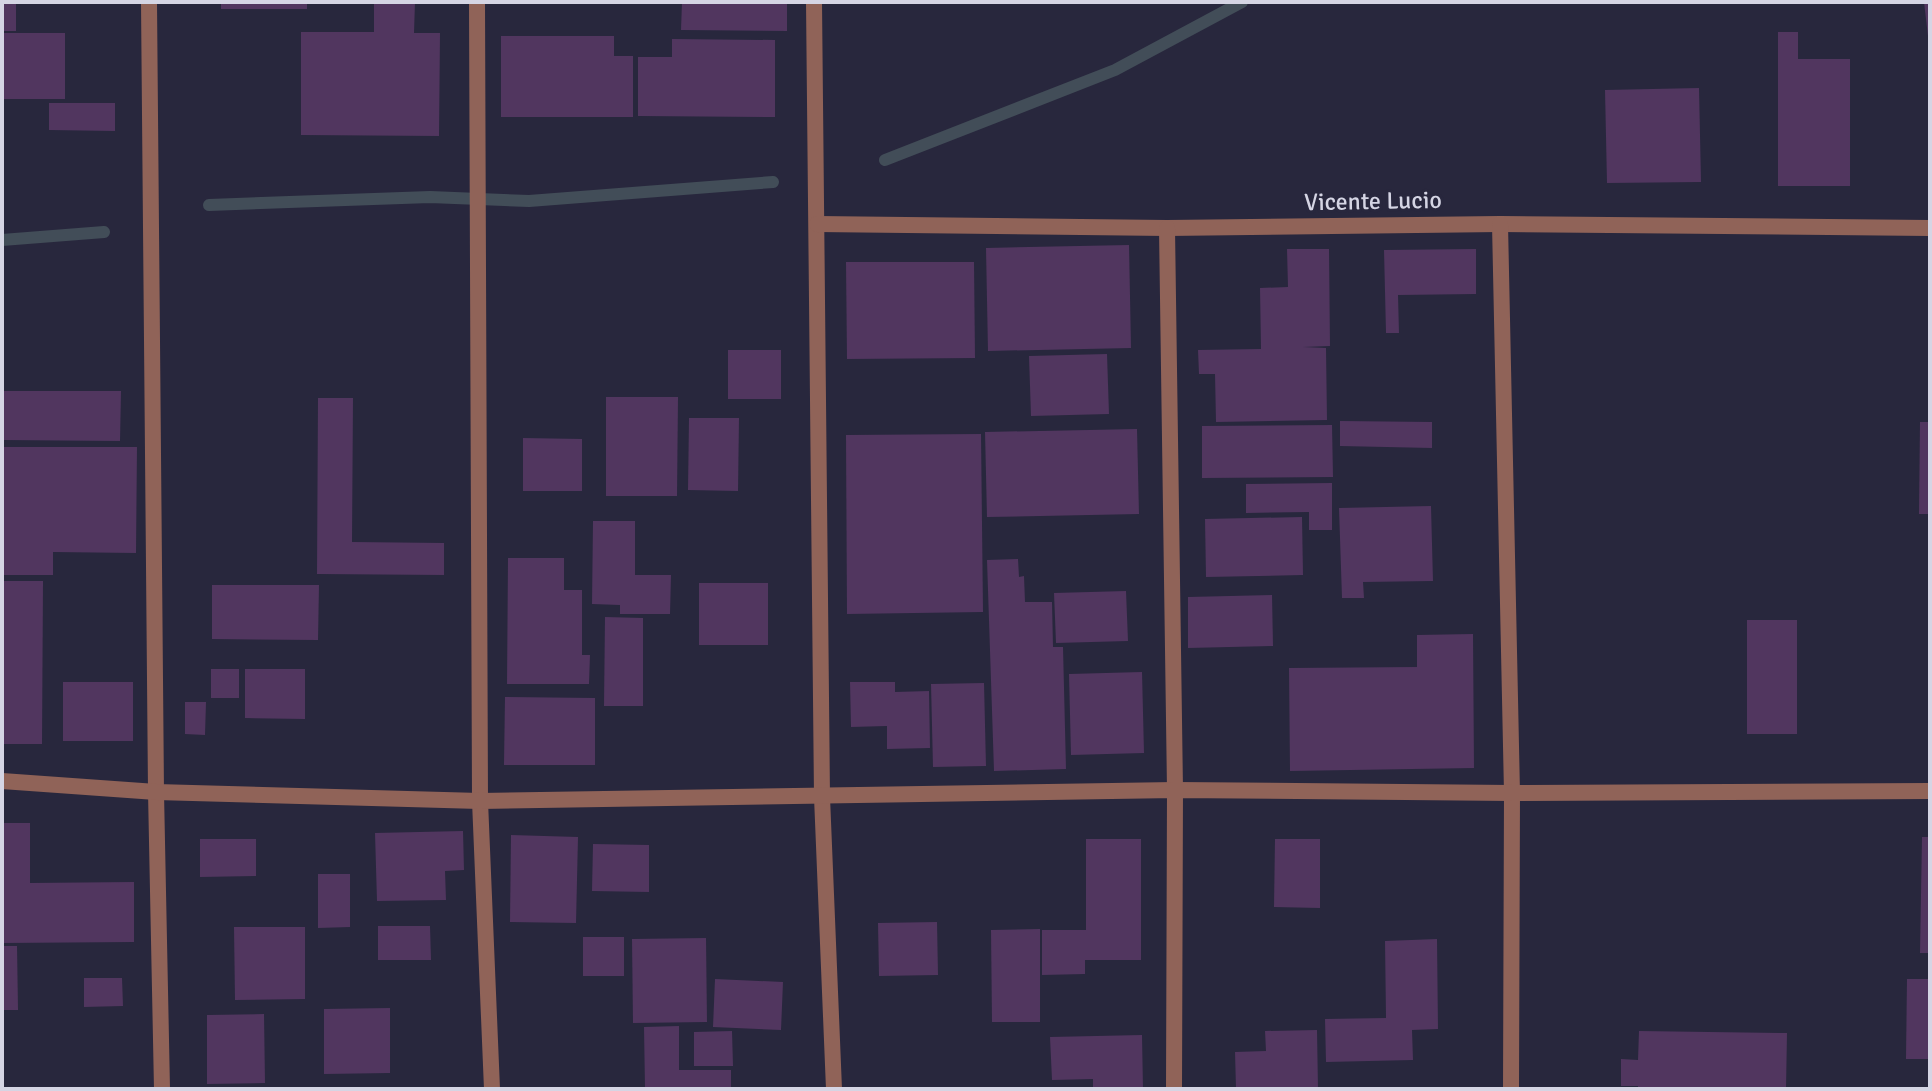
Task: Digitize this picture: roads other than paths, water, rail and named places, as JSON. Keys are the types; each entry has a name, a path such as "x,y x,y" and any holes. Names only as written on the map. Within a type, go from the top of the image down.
{"street":[{"path":"149,2 156,792 162,1089"},
{"path":"477,2 480,801 492,1089"},
{"path":"814,2 822,797 834,1089"},
{"name":"Vicente Lucio","path":"817,224 1167,228 1500,224 1930,228"},
{"path":"1500,224 1512,793 1511,1089"},
{"path":"1167,228 1175,790 1174,1089"},
{"path":"2,781 156,792 480,801 1175,790 1512,793 1930,791"}],"waterway":[{"path":"885,160 1115,70 1242,2"},
{"path":"209,205 430,197 529,201 773,182"},
{"path":"2,240 104,232"}]}
